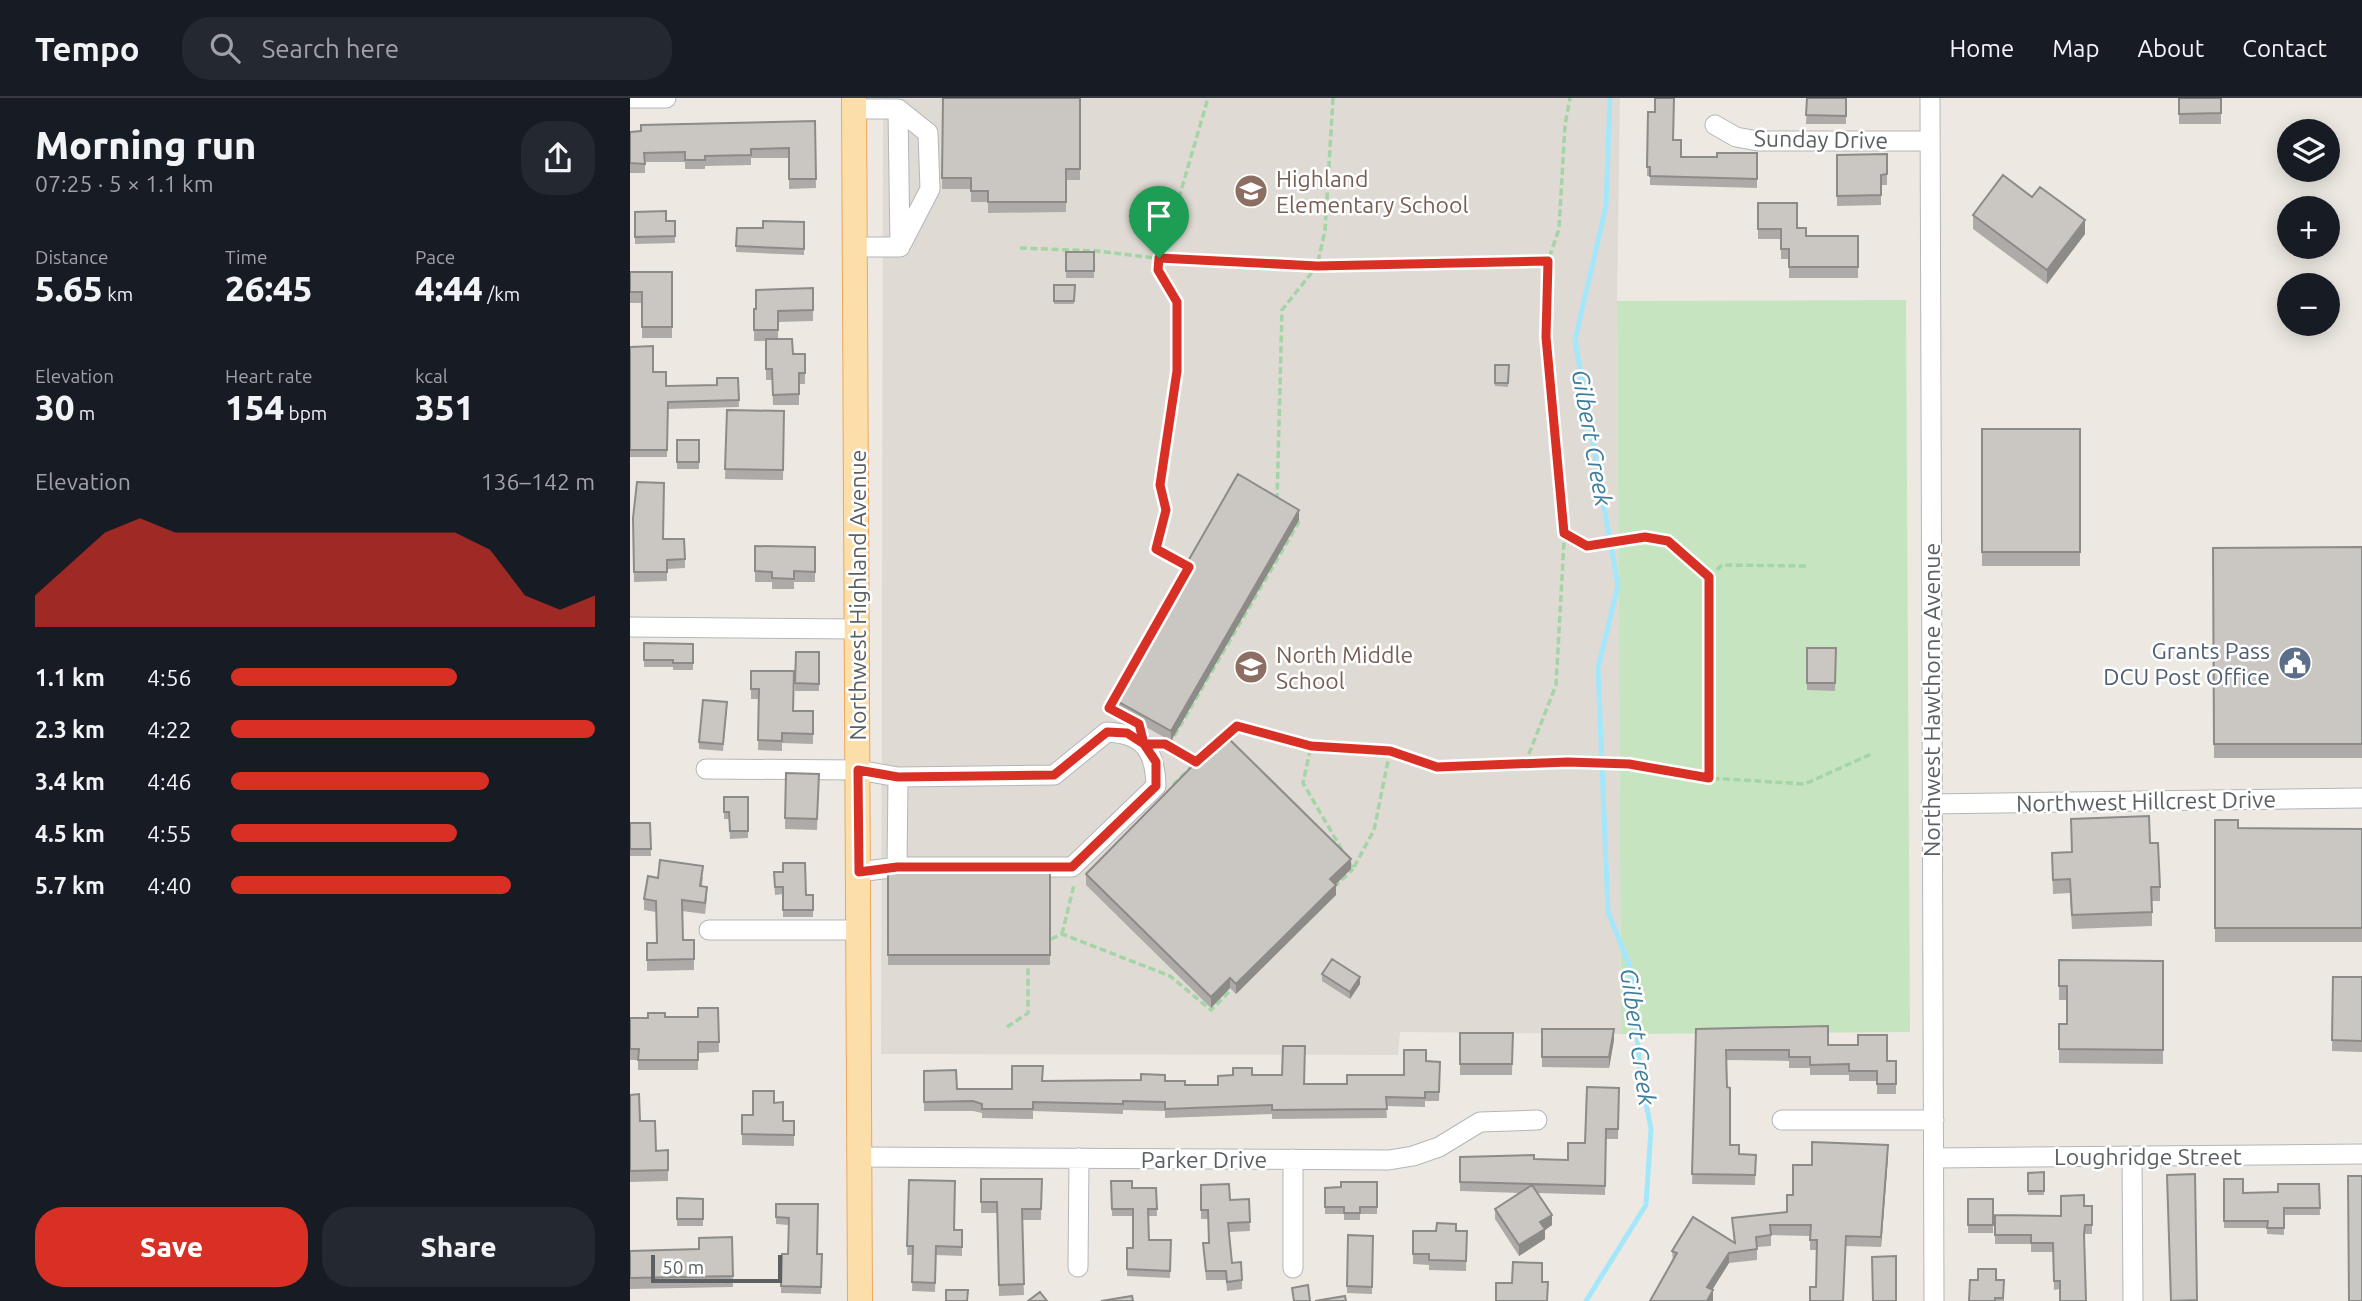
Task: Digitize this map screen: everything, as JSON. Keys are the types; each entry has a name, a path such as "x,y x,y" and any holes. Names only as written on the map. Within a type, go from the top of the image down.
{"main road":[{"name":"Northwest Highland Avenue","path":"854,104 862,1157 860,1301"}],"street":[{"path":"630,98 666,98"},
{"name":"Northwest Hawthorne Avenue","path":"1930,98 1934,1301"},
{"path":"854,104 898,109 928,133 930,189 900,247"},
{"path":"898,109 900,247"},
{"name":"Sunday Drive","path":"1715,125 1737,137 1758,141 1930,141"},
{"path":"855,247 900,247"},
{"path":"630,627 856,629"},
{"path":"706,769 858,770 898,777 1054,775 1107,732 1127,733 1144,744 1156,762 1156,786 1072,867 897,867 859,872"},
{"path":"897,867 898,777"},
{"name":"Northwest Hillcrest Drive","path":"1931,804 2362,798"},
{"path":"709,930 860,930"},
{"name":"Parker Drive","path":"862,1157 1389,1160 1413,1156 1438,1147 1480,1122 1536,1120"},
{"path":"1782,1120 1934,1121"},
{"name":"Loughridge Street","path":"1934,1158 2362,1154"},
{"path":"2132,1156 2133,1301"},
{"path":"1078,1267 1079,1158"},
{"path":"1293,1159 1293,1268"}],"path":[{"path":"1182,579 1189,567 1156,549 1166,510 1160,485 1177,371 1177,302 1158,270 1159,258 1208,98"},
{"path":"1277,506 1282,310 1317,266 1325,231 1333,98"},
{"path":"1525,764 1556,685 1564,533 1546,337 1548,261 1559,229 1564,125 1570,98"},
{"path":"1020,248 1317,266 1548,261"},
{"path":"1168,746 1300,520 1288,513"},
{"path":"1564,533 1587,546 1645,537 1668,541 1709,577"},
{"path":"1709,778 1709,577 1722,565 1806,566"},
{"path":"1115,696 1109,708 1139,724 1144,744 1168,746 1196,762 1237,726 1311,746 1390,751 1437,767 1614,763 1709,778 1805,784 1871,754"},
{"path":"1311,746 1303,783 1353,869"},
{"path":"1333,889 1353,869 1374,830 1390,751"},
{"path":"1051,939 1062,934 1170,976 1211,1010 1230,991"},
{"path":"1007,1027 1028,1013 1028,968"}],"shaded area":[{"name":"North Middle School","path":"883,98 1620,98 1617,301 1621,1034 1400,1032 1398,1055 881,1054"}],"green space":[{"path":"1906,300 1910,1032 1621,1034 1617,301"}],"building":[{"path":"943,98 1080,98 1080,169 1066,169 1066,202 988,202 988,191 971,191 971,178 942,178"},
{"path":"1655,98 1674,98 1673,140 1681,140 1681,157 1717,157 1717,153 1757,153 1757,179 1650,176 1650,167 1647,167 1648,112 1655,112"},
{"path":"1807,98 1846,98 1846,116 1806,115"},
{"path":"2179,98 2221,98 2221,113 2179,114"},
{"path":"815,121 816,179 789,179 789,148 751,149 751,155 705,156 705,160 685,160 685,152 644,153 645,164 630,163 630,132 641,131 641,125"},
{"path":"1887,154 1887,174 1881,175 1881,195 1837,196 1837,155"},
{"path":"2003,175 2032,197 2040,187 2085,220 2047,270 1973,215"},
{"path":"1758,203 1797,203 1797,228 1806,228 1806,236 1858,236 1858,267 1789,267 1789,249 1781,249 1781,229 1758,229"},
{"path":"666,211 666,221 675,221 675,236 635,237 635,212"},
{"path":"763,221 804,222 804,249 736,246 737,228 763,228"},
{"path":"1066,252 1094,252 1094,271 1066,271"},
{"path":"630,272 672,272 672,327 642,327 642,292 630,292"},
{"path":"1054,285 1075,285 1074,301 1054,301"},
{"path":"813,288 813,310 778,311 778,330 754,330 756,290"},
{"path":"766,339 792,339 793,354 805,354 805,373 799,373 799,394 773,395 772,369 766,369"},
{"path":"653,346 653,372 666,372 666,386 717,385 717,378 738,378 739,400 668,402 667,450 630,450 630,347"},
{"path":"1495,365 1509,365 1508,383 1495,383"},
{"path":"727,410 784,411 783,470 725,469"},
{"path":"1982,429 2080,429 2080,552 1982,552"},
{"path":"677,440 699,440 699,462 677,462"},
{"path":"1238,474 1299,510 1171,731 1110,697"},
{"path":"637,482 664,483 663,539 684,539 685,559 667,560 667,572 634,572 633,518"},
{"path":"755,546 815,547 815,572 794,571 794,579 772,578 772,572 755,571"},
{"path":"2362,547 2362,744 2214,744 2213,548"},
{"path":"644,643 693,644 693,663 644,660"},
{"path":"1807,648 1836,648 1835,683 1807,683"},
{"path":"796,652 819,652 819,684 795,683"},
{"path":"751,671 794,671 793,711 813,711 813,734 782,733 782,741 758,740 759,689 751,689"},
{"path":"703,700 727,702 723,744 699,742"},
{"path":"1224,734 1351,859 1330,879 1336,885 1236,984 1230,978 1211,997 1086,874"},
{"path":"786,773 819,774 817,819 785,818"},
{"path":"724,797 748,797 748,831 730,831 729,812 724,812"},
{"path":"2149,816 2150,843 2158,843 2160,887 2151,887 2152,912 2072,915 2070,879 2053,880 2052,853 2072,852 2071,819"},
{"path":"2215,820 2238,820 2238,828 2362,829 2362,928 2215,928"},
{"path":"630,823 650,823 651,849 630,849"},
{"path":"660,860 703,866 700,886 707,887 705,903 682,900 683,940 694,940 694,959 647,960 647,943 657,943 656,901 644,899 648,876 658,878"},
{"path":"783,863 805,863 806,895 813,895 813,910 783,910 783,887 775,887 774,872 783,872"},
{"path":"1050,869 1050,955 888,955 888,870"},
{"path":"1332,959 1360,977 1350,992 1322,974"},
{"path":"2059,960 2163,961 2163,1050 2059,1049 2059,1024 2067,1024 2067,986 2059,986"},
{"path":"2333,977 2362,977 2362,1041 2332,1040"},
{"path":"698,1008 718,1008 719,1042 698,1042 698,1060 638,1060 639,1049 630,1049 630,1018 648,1018 648,1013 665,1013 665,1017 698,1017"},
{"path":"1828,1026 1828,1045 1858,1045 1858,1035 1887,1035 1887,1061 1896,1061 1896,1084 1877,1084 1877,1071 1849,1071 1849,1064 1810,1065 1810,1057 1789,1057 1789,1050 1726,1050 1727,1087 1730,1088 1730,1145 1739,1145 1739,1154 1756,1155 1755,1175 1692,1174 1696,1029"},
{"path":"1542,1029 1614,1029 1609,1057 1542,1057"},
{"path":"1460,1033 1513,1033 1512,1064 1460,1064"},
{"path":"1283,1046 1305,1046 1304,1084 1347,1084 1347,1075 1404,1075 1404,1050 1426,1050 1426,1061 1440,1062 1439,1092 1425,1092 1425,1098 1386,1097 1387,1109 1272,1110 1272,1105 1165,1109 1165,1102 1123,1101 1123,1104 1033,1102 1033,1109 982,1109 982,1104 973,1101 924,1102 924,1071 956,1070 957,1089 1012,1089 1012,1066 1043,1066 1042,1081 1141,1080 1141,1074 1165,1075 1165,1081 1185,1081 1185,1085 1218,1085 1218,1076 1233,1075 1233,1068 1252,1068 1252,1075 1282,1075"},
{"path":"1587,1087 1619,1088 1618,1129 1606,1129 1605,1186 1460,1182 1460,1157 1534,1155 1534,1159 1568,1160 1568,1143 1585,1143"},
{"path":"753,1091 774,1091 774,1103 783,1102 783,1121 794,1121 794,1135 742,1134 742,1115 753,1115"},
{"path":"639,1094 640,1121 655,1121 656,1151 668,1150 668,1170 630,1171 630,1095"},
{"path":"1812,1142 1888,1145 1881,1237 1846,1236 1843,1301 1810,1301 1810,1287 1816,1287 1817,1240 1810,1240 1811,1225 1770,1225 1771,1235 1756,1237 1757,1249 1729,1253 1707,1287 1713,1290 1707,1301 1650,1301 1677,1253 1672,1251 1693,1217 1735,1243 1732,1218 1787,1212 1787,1195 1793,1195 1793,1165 1812,1165"},
{"path":"2044,1172 2044,1191 2028,1191 2028,1173"},
{"path":"2195,1174 2197,1300 2171,1301 2167,1175"},
{"path":"2348,1176 2362,1176 2362,1301 2349,1301"},
{"path":"981,1179 1042,1179 1041,1209 1022,1209 1024,1284 999,1285 997,1202 981,1202"},
{"path":"2224,1179 2243,1179 2243,1193 2278,1192 2278,1184 2319,1184 2320,1208 2284,1208 2284,1228 2267,1228 2268,1221 2224,1221"},
{"path":"909,1180 955,1181 954,1230 962,1230 962,1247 936,1246 935,1283 912,1282 913,1246 907,1246"},
{"path":"1111,1181 1132,1181 1132,1188 1156,1188 1157,1209 1148,1209 1149,1240 1171,1240 1170,1271 1127,1269 1127,1248 1133,1248 1133,1209 1112,1209"},
{"path":"1341,1182 1377,1182 1377,1207 1360,1207 1360,1213 1344,1213 1344,1207 1325,1207 1325,1188 1341,1187"},
{"path":"1229,1184 1230,1200 1249,1199 1250,1222 1228,1223 1232,1263 1241,1262 1242,1280 1227,1282 1226,1271 1206,1271 1203,1243 1209,1243 1208,1210 1201,1210 1201,1185"},
{"path":"1532,1185 1552,1215 1540,1222 1545,1229 1519,1245 1495,1209"},
{"path":"2084,1195 2084,1206 2092,1206 2092,1225 2085,1225 2084,1234 2086,1301 2060,1301 2060,1281 2054,1281 2053,1243 2031,1243 2031,1235 1995,1235 1995,1215 2061,1216 2061,1196"},
{"path":"677,1198 703,1199 703,1219 677,1219"},
{"path":"1968,1199 1993,1199 1993,1225 1968,1225"},
{"path":"776,1204 818,1204 817,1254 822,1254 821,1287 781,1286 782,1254 788,1254 789,1218 776,1217"},
{"path":"1437,1223 1456,1224 1456,1231 1467,1231 1466,1261 1429,1260 1429,1254 1413,1254 1413,1231 1436,1231"},
{"path":"1348,1235 1373,1236 1372,1287 1347,1286"},
{"path":"732,1237 733,1276 630,1278 630,1251 699,1249 699,1238"},
{"path":"1896,1256 1896,1301 1873,1301 1872,1257"},
{"path":"1513,1262 1542,1263 1542,1282 1548,1282 1547,1301 1496,1301 1496,1283 1512,1283"},
{"path":"1978,1269 1996,1269 1996,1280 2004,1280 2003,1298 1995,1298 1995,1301 1969,1301 1970,1280 1978,1280"},
{"path":"1308,1285 1310,1301 1294,1301 1292,1288"},
{"path":"946,1290 968,1290 967,1301 946,1301"},
{"path":"1040,1292 1047,1301 1028,1301"},
{"path":"1132,1296 1133,1301 1101,1301"},
{"path":"1345,1296 1346,1301 1315,1301"}],"waterway":[{"name":"Gilbert Creek","path":"1586,1301 1646,1205 1651,1129 1640,1072 1632,972 1608,912 1598,668 1618,586 1575,340 1606,206 1610,98"}],"place":[{"name":"Highland Elementary School","path":"1251,191"},
{"name":"Grants Pass DCU Post Office","path":"2295,663"},
{"name":"North Middle School","path":"1251,667"}],"route":[{"path":"1159,258 1158,270 1177,302 1177,371 1160,485 1166,510 1156,549 1189,567 1109,708 1139,724 1144,744 1156,762 1156,786 1072,867 897,867 859,872 858,770 898,777 1054,775 1107,732 1127,733 1144,744 1165,744 1196,762 1237,726 1311,746 1390,751 1437,767 1568,762 1629,764 1709,778 1709,577 1668,541 1645,537 1587,546 1564,533 1546,337 1548,261 1317,266 1189,262 1159,258"}]}
